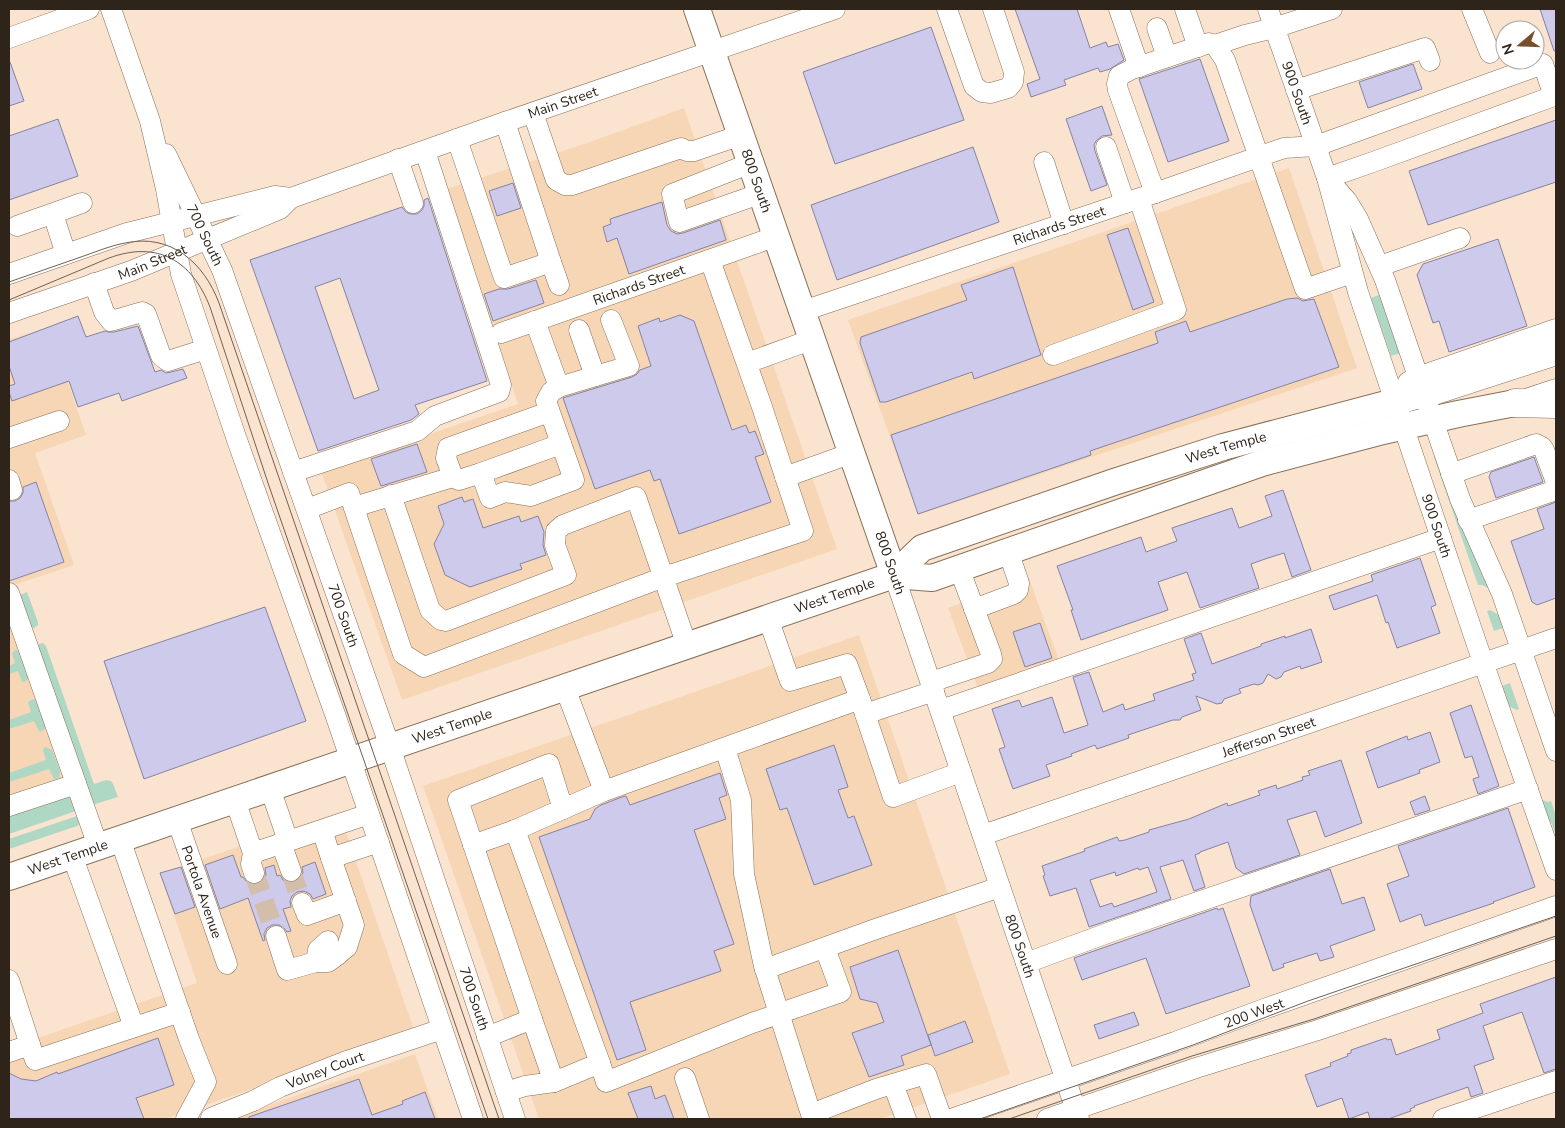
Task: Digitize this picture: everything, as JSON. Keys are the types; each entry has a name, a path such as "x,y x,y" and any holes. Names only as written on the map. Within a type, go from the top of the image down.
{"highway":[{"path":"1425,397 1556,350"},
{"path":"1515,403 1556,404"}],"main road":[{"name":"800 South","path":"697,9 894,575"},
{"path":"1400,414 1425,397 1515,403"},
{"name":"West Temple","path":"9,877 894,575 932,578 1400,414"},
{"name":"West Temple","path":"894,575 922,548 1104,485 1223,447 1400,414"}],"street":[{"path":"9,38 89,9"},
{"name":"700 South","path":"112,9 150,121 172,222 181,274 239,447 351,760 473,1119"},
{"name":"Main Street","path":"9,313 131,271 177,250 280,209 291,198 533,112 835,9"},
{"path":"947,9 974,86 982,92 991,93 1008,88 1013,82 1014,72 993,9"},
{"path":"1119,9 1139,67"},
{"path":"1185,9 1206,46 1225,60 1304,289 1352,273"},
{"name":"900 South","path":"1268,9 1327,178 1352,273 1556,870"},
{"path":"1053,355 1176,310 1139,198 1117,84 1120,76 1167,57 1274,28 1332,9"},
{"path":"1472,9 1490,54"},
{"path":"1156,28 1167,57"},
{"path":"1296,90 1425,48 1430,61"},
{"name":"Richards Street","path":"803,311 1284,148 1316,146 1543,64 1554,96 1327,178"},
{"path":"533,112 556,180 565,185 572,185 680,148 694,151 741,135"},
{"name":"700 South","path":"150,121 222,270 390,747 515,1119"},
{"path":"505,122 559,285"},
{"path":"457,139 504,278 551,262"},
{"path":"1106,147 1139,198"},
{"path":"293,472 417,431 435,416 499,392 501,385 425,151"},
{"path":"398,159 413,203"},
{"path":"1044,162 1064,224"},
{"path":"751,163 672,194 679,222 762,193"},
{"name":"900 South","path":"1327,178 1347,201 1366,235 1380,266 1451,474 1468,520 1495,576 1556,751"},
{"name":"Main Street","path":"9,274 127,232 275,196 291,198"},
{"path":"17,226 82,203"},
{"path":"52,214 66,254"},
{"name":"Richards Street","path":"501,333 777,236"},
{"path":"1380,266 1460,238"},
{"path":"306,509 350,493 403,654 424,667 664,577 803,531 747,363 710,260"},
{"path":"94,283 104,312 111,321 142,312 146,314 161,356 168,361 206,349"},
{"path":"536,320 559,387"},
{"path":"481,473 490,498 505,492 531,496 574,480 546,401 551,392 559,387 629,366 612,320"},
{"path":"1425,397 1556,329"},
{"path":"579,330 595,376"},
{"path":"747,363 813,339"},
{"path":"1515,403 1556,389"},
{"path":"453,477 446,458 448,448 549,412"},
{"path":"9,438 59,421"},
{"path":"354,507 453,477 459,480 561,444"},
{"path":"1451,474 1536,444 1544,450 1556,482"},
{"path":"786,477 852,453"},
{"path":"1468,520 1556,490"},
{"path":"391,495 430,610 441,620 446,621 566,576 555,545 556,531 563,525 636,497 687,646"},
{"path":"940,710 1441,538"},
{"path":"974,609 1014,594 1018,590 1019,583 1008,550"},
{"path":"473,846 515,830 604,791 725,748 933,687 988,663 992,659 992,654 959,568"},
{"name":"800 South","path":"894,575 1078,1114"},
{"path":"9,593 76,784 109,843 180,1012 206,1082 186,1119"},
{"path":"768,618 790,681 847,664 893,797 961,772"},
{"name":"Jefferson Street","path":"982,835 1556,638"},
{"path":"565,688 604,791"},
{"path":"725,748 741,800 744,874 765,969 780,1014 804,1117 838,1112 893,1084 926,1074 942,1119"},
{"path":"554,1082 458,800 549,764 563,809"},
{"path":"9,806 76,784"},
{"path":"270,788 291,871"},
{"path":"1026,963 1116,930 1528,789"},
{"path":"235,800 253,852 251,864 254,873"},
{"path":"253,852 369,814"},
{"name":"Portola Avenue","path":"177,820 227,964"},
{"path":"276,936 287,970 316,962 318,950 337,944 354,925 322,830"},
{"path":"515,830 606,1082 841,992 825,948"},
{"path":"331,858 379,842"},
{"path":"72,855 134,1027"},
{"path":"765,969 1000,887"},
{"path":"302,902 307,915 346,901"},
{"name":"200 West","path":"951,1119 1175,1042 1556,906"},
{"path":"1046,1119 1078,1114 1196,1068 1318,1030 1556,948"},
{"path":"9,980 16,1025 30,1045 35,1060 180,1012"},
{"path":"487,1036 532,1019"},
{"name":"Volney Court","path":"221,1116 280,1087 442,1029"},
{"path":"9,1052 30,1045"},
{"path":"506,1092 525,1086 554,1082 600,1064"},
{"path":"685,1078 699,1119"},
{"path":"1443,1119 1556,1081"},
{"path":"893,1084 906,1119"}],"shaded area":[{"path":"684,108 837,549 402,700 321,471 518,404 444,190 587,143"},
{"path":"1289,168 1357,368 918,515 848,320"},
{"path":"49,327 86,435 35,453 74,565 14,585 88,803 9,831 9,340"},
{"path":"1029,578 1059,661 979,691 948,608"},
{"path":"859,635 1010,1074 880,1119 539,1119 423,786"},
{"path":"339,812 415,1033 165,1119 9,1119 9,1048 197,983 160,874"},
{"path":"415,1054 438,1119 229,1119"}],"green space":[{"path":"1381,294 1401,353 1391,356 1371,298"},
{"path":"1440,455 1492,590 1478,585 1434,457"},
{"path":"27,592 38,622 38,625 34,628 31,627 20,595"},
{"path":"1490,610 1504,618 1506,627 1494,631 1487,611"},
{"path":"43,643 46,646 94,784 106,780 111,781 118,797 92,805 38,649 39,644"},
{"path":"15,650 22,652 29,678 24,682 22,682 18,671 9,674 9,666 15,663 12,653"},
{"path":"1510,683 1519,709 1517,710 1502,703 1497,688"},
{"path":"33,699 36,700 47,725 45,729 40,732 34,721 9,729 9,720 31,712 28,702"},
{"path":"45,747 52,750 60,771 59,778 54,779 49,769 9,782 9,773 46,760 43,750"},
{"path":"68,795 76,811 9,834 9,813"},
{"path":"1534,797 1548,802 1551,801 1556,816 1556,835 1551,822 1538,809"},
{"path":"77,816 80,823 77,826 9,849 9,839"}],"building":[{"path":"1015,9 1077,9 1090,48 1106,42 1108,47 1118,44 1124,60 1110,69 1100,72 1098,68 1064,80 1066,85 1031,97 1027,84 1040,79"},
{"path":"1540,9 1556,9 1556,51 1554,51"},
{"path":"931,27 964,120 835,164 803,72"},
{"path":"1200,59 1229,141 1168,162 1139,79"},
{"path":"9,63 24,101 9,106"},
{"path":"1413,64 1422,89 1368,108 1359,82"},
{"path":"1102,106 1112,135 1102,136 1094,145 1107,185 1091,191 1066,119"},
{"path":"58,119 78,176 9,200 9,136"},
{"path":"1556,120 1556,182 1428,225 1409,171"},
{"path":"973,147 999,222 837,280 811,205"},
{"path":"513,183 521,208 497,216 489,191"},
{"path":"428,198 487,381 415,405 419,414 411,420 318,451 250,260 402,207 410,214 417,214 424,206 424,200","holes":["340,278 379,390 354,399 315,287"]},
{"path":"662,202 667,225 671,231 677,234 683,233 720,220 726,240 629,274 617,238 607,242 603,227 611,224 610,219"},
{"path":"1128,228 1154,302 1133,310 1107,235"},
{"path":"1498,239 1527,326 1449,352 1439,321 1433,323 1417,275 1423,264"},
{"path":"1013,267 1041,355 974,379 972,372 886,402 880,402 860,343 861,337 967,300 961,285"},
{"path":"536,280 544,303 493,321 484,294"},
{"path":"1297,298 1303,301 1314,299 1339,367 1090,451 1091,455 918,514 891,435 1158,343 1155,332 1186,321 1190,332 1287,299"},
{"path":"680,315 694,321 732,430 746,425 749,433 755,431 764,454 755,457 771,502 679,534 660,479 654,481 650,470 595,489 563,398 632,377 640,370 651,366 638,326 659,318 660,322"},
{"path":"78,316 86,337 105,331 114,332 138,326 155,372 161,370 166,373 183,369 187,378 122,401 119,393 78,407 69,381 12,401 9,386 15,384 9,366 9,342"},
{"path":"417,444 427,472 381,486 371,459"},
{"path":"1534,457 1543,482 1496,498 1489,477 1491,472"},
{"path":"36,482 64,562 9,581 9,501 15,501 20,498 23,493 23,487"},
{"path":"1283,490 1311,570 1292,577 1284,553 1268,558 1251,564 1259,588 1200,608 1187,572 1158,582 1168,610 1081,640 1071,610 1073,610 1057,566 1141,537 1146,552 1177,541 1172,528 1232,508 1239,528 1272,516 1265,496"},
{"path":"462,497 464,502 473,499 483,528 519,516 521,522 538,516 544,532 543,545 546,555 520,564 522,569 470,587 445,575 434,544 444,524 438,506"},
{"path":"1556,502 1556,598 1537,605 1532,602 1511,541 1544,529 1537,509"},
{"path":"1420,558 1436,605 1431,607 1440,633 1397,648 1377,595 1334,610 1329,596 1373,581 1371,575"},
{"path":"265,607 306,721 144,779 104,661"},
{"path":"1040,623 1052,658 1025,667 1013,632"},
{"path":"1311,629 1322,662 1301,669 1300,666 1284,672 1281,677 1276,679 1268,674 1263,683 1239,689 1241,693 1224,699 1222,703 1217,704 1196,696 1201,710 1182,717 1180,720 1173,720 1128,735 1129,738 1097,749 1095,745 1071,754 1072,756 1046,765 1050,776 1013,789 999,749 1005,747 992,709 1019,700 1022,707 1052,697 1064,733 1088,725 1073,677 1089,672 1103,712 1123,704 1125,710 1155,700 1153,694 1194,680 1192,674 1196,673 1184,639 1201,633 1212,664 1261,646 1261,644"},
{"path":"1471,705 1499,786 1478,794 1473,779 1479,777 1472,756 1465,758 1450,713"},
{"path":"1430,732 1440,762 1419,770 1420,773 1378,788 1366,752 1407,736 1408,740"},
{"path":"834,745 848,787 838,790 848,818 854,816 872,865 814,885 787,808 780,810 766,769"},
{"path":"1341,760 1362,823 1325,837 1316,811 1287,820 1300,855 1244,874 1236,868 1228,842 1200,852 1195,855 1205,887 1194,891 1183,860 1160,867 1171,899 1089,927 1076,888 1050,896 1043,876 1045,875 1042,866 1085,851 1084,849 1117,837 1119,841 1125,840 1149,832 1149,830 1189,819 1227,803 1228,806 1260,795 1258,791 1276,785 1277,789 1303,780 1302,777 1310,775 1308,771","holes":["1148,867 1157,892 1114,907 1112,903 1100,907 1090,880 1115,872 1116,876 1138,868 1139,870"]},
{"path":"720,773 727,795 719,798 726,819 694,830 734,944 714,951 721,971 630,1002 646,1050 617,1060 539,837 590,819 595,809 622,797 626,796 630,805"},
{"path":"1425,796 1430,810 1415,815 1410,802"},
{"path":"1508,808 1535,887 1425,926 1421,914 1400,922 1387,884 1409,876 1398,846"},
{"path":"233,855 241,877 252,885 263,881 266,875 265,868 274,865 277,876 280,875 288,883 295,882 303,873 302,867 315,862 326,894 313,899 310,894 304,891 297,892 290,901 291,907 283,909 291,931 287,932 279,925 272,925 267,928 264,934 265,940 263,941 248,898 220,909 205,865"},
{"path":"181,867 195,907 175,914 160,873"},
{"path":"1330,869 1342,904 1364,897 1375,930 1330,946 1334,957 1320,961 1317,953 1283,964 1284,967 1273,971 1250,905 1251,896"},
{"path":"1217,908 1218,910 1223,908 1250,986 1166,1014 1146,958 1082,980 1074,958"},
{"path":"898,950 931,1045 901,1056 904,1065 869,1077 852,1033 884,1022 877,1003 860,999 850,967"},
{"path":"1556,977 1556,1069 1544,1073 1522,1012 1483,1026 1494,1059 1474,1066 1483,1093 1471,1097 1468,1087 1414,1106 1410,1109 1411,1111 1388,1119 1370,1119 1368,1112 1349,1119 1342,1098 1317,1107 1305,1075 1331,1066 1330,1063 1348,1056 1347,1054 1351,1053 1351,1050 1386,1038 1387,1040 1391,1039 1396,1055 1440,1039 1437,1030 1483,1013 1480,1004"},
{"path":"1134,1012 1139,1025 1099,1039 1094,1025"},
{"path":"965,1021 973,1042 935,1056 928,1035"},
{"path":"158,1038 174,1085 136,1098 144,1119 9,1119 9,1073 21,1079 36,1081 57,1072 58,1074"},
{"path":"359,1079 372,1115 403,1104 402,1101 425,1092 435,1119 249,1119 249,1117"},
{"path":"651,1086 655,1099 665,1095 674,1119 638,1119 628,1093"}],"tunnel":[{"path":"291,871 302,903"},
{"path":"254,873 276,936"}],"tram line":[{"path":"9,282 107,248 142,241 171,247 184,254 195,264 213,289 499,1119"},
{"path":"9,300 109,258 127,253 143,252 158,253 171,258 194,277 203,291 488,1119"},
{"path":"980,1119 1193,1045 1308,1001 1556,916"},
{"path":"1009,1119 1192,1056 1314,1019 1556,936"}]}
